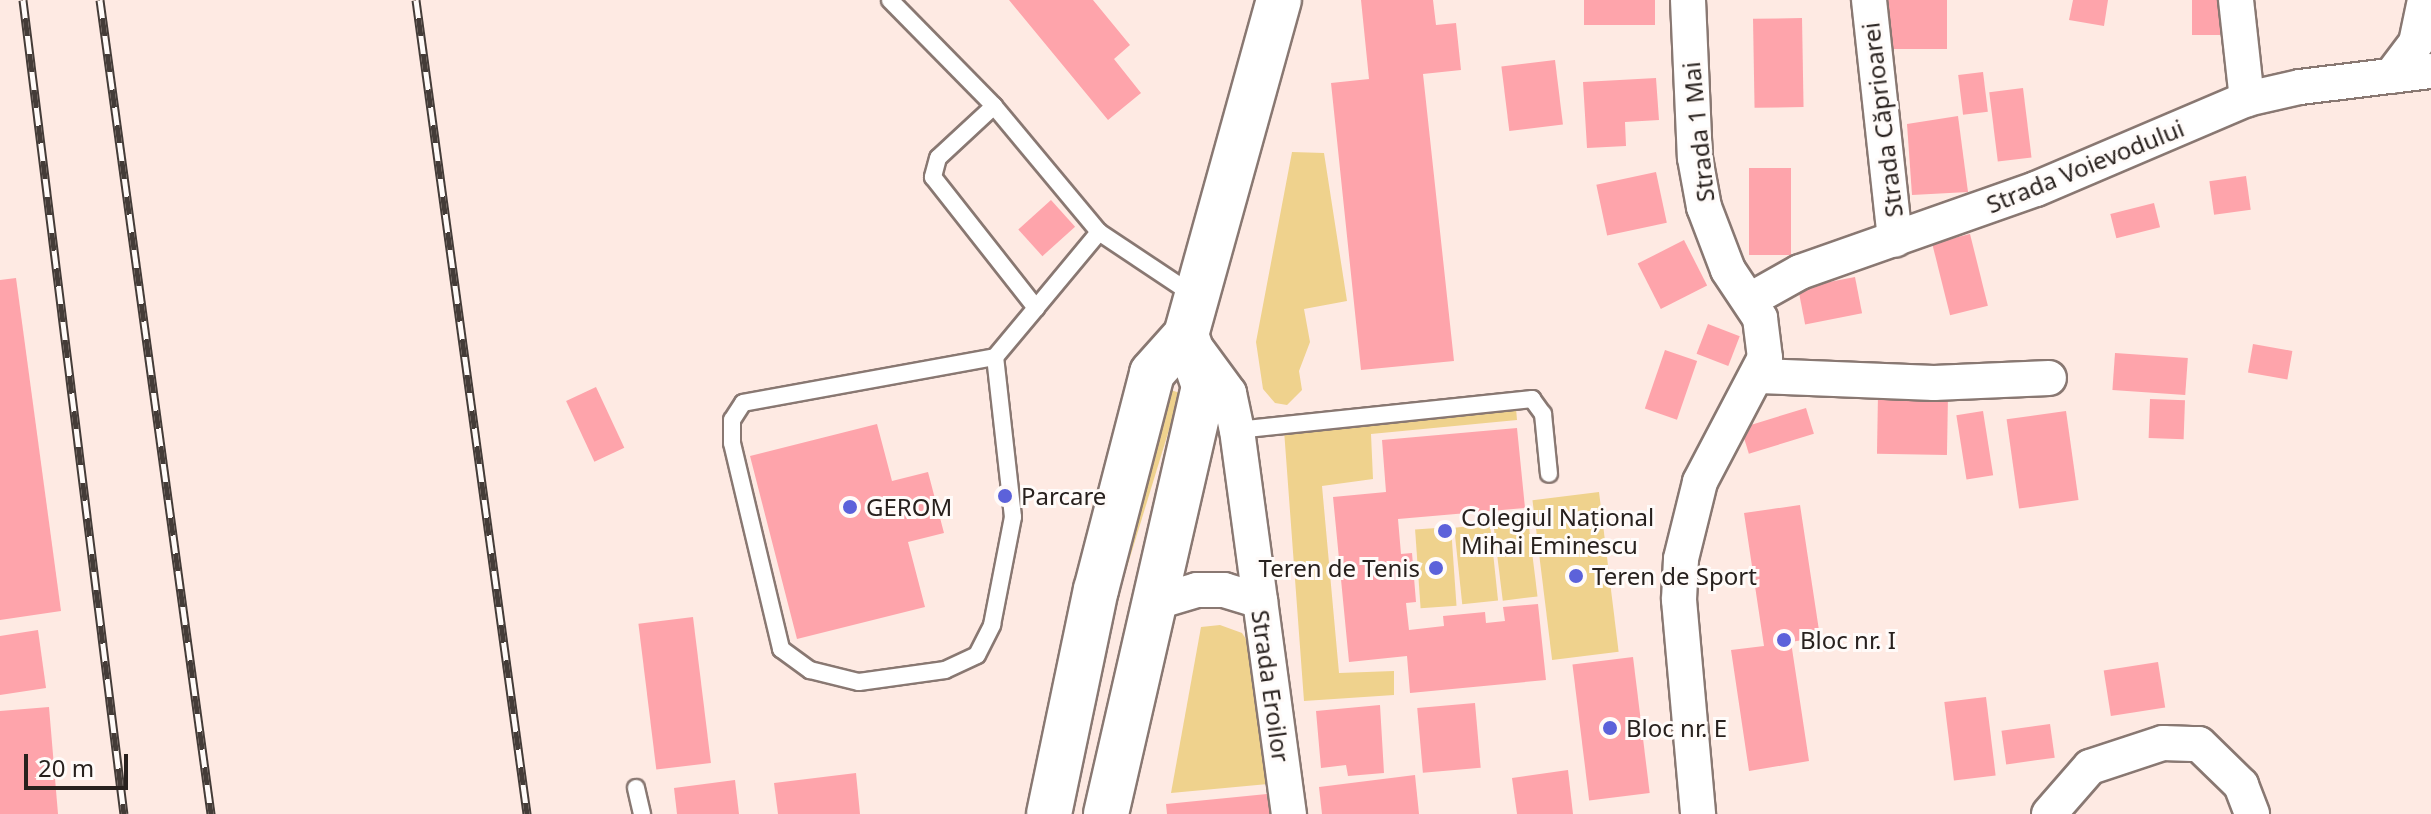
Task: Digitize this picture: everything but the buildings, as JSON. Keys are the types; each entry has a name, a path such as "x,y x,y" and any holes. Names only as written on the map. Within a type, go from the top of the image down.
{"main road":[{"path":"1049,814 1096,590 1152,373 1191,316 1279,0"},
{"path":"1106,814 1150,604 1204,386 1191,316"}],"street":[{"name":"Strada 1 Mai","path":"1688,0 1695,158 1704,207 1728,270 1750,300 1763,339 1760,376"},
{"name":"Strada Căprioarei","path":"1869,0 1895,240"},
{"path":"2236,0 2247,99"},
{"path":"2391,76 2416,43 2425,0"},
{"name":"Strada Voievodului","path":"1750,300 1800,272 2036,189 2247,99 2431,71"},
{"name":"Strada Eroilor","path":"1191,316 1229,393 1237,430 1289,814"},
{"path":"1698,814 1679,600 1681,559 1705,471 1719,438 1760,376 1934,383 2049,378"},
{"path":"1150,604 1197,590 1224,590 1260,601"},
{"path":"2049,814 2090,767 2163,743 2199,744 2241,785 2252,814"}],"lane":[{"path":"890,0 994,106 1099,232 1191,316"},
{"path":"994,106 938,158 933,177 1036,308"},
{"path":"995,357 1013,517 992,625 977,655 945,670 859,682 810,670 781,649 732,443 732,420 743,403 995,357 1099,232"},
{"path":"1237,430 1532,399 1543,414 1549,474"},
{"path":"636,788 642,814"}],"shaded area":[{"path":"1292,152 1324,153 1347,301 1304,309 1310,342 1299,371 1302,390 1287,405 1275,403 1263,389 1256,342"},
{"path":"1164,388 1180,393 1052,811 1036,806"},
{"path":"1516,408 1517,420 1371,434 1373,479 1322,486 1339,673 1394,671 1394,695 1304,701 1284,430"},
{"name":"Teren de Sport","path":"1599,492 1619,652 1552,660 1532,500"},
{"path":"1528,519 1538,596 1503,601 1493,523"},
{"name":"Teren de Tenis","path":"1490,524 1498,601 1462,604 1454,528"},
{"name":"Teren de Tenis","path":"1451,527 1457,606 1421,608 1415,530"},
{"path":"1220,625 1242,633 1255,653 1268,784 1171,793 1201,627"}],"railway":[{"path":"23,0 124,814"},
{"path":"100,0 211,814"},
{"path":"416,0 527,814"}],"place":[{"name":"Parcare","path":"1005,496"},
{"name":"GEROM","path":"850,507"},
{"name":"Colegiul Național Mihai Eminescu","path":"1445,531"},
{"name":"Teren de Tenis","path":"1436,568"},
{"name":"Teren de Sport","path":"1576,576"},
{"name":"Bloc nr. I","path":"1784,640"},
{"name":"Bloc nr. E","path":"1610,728"}]}
